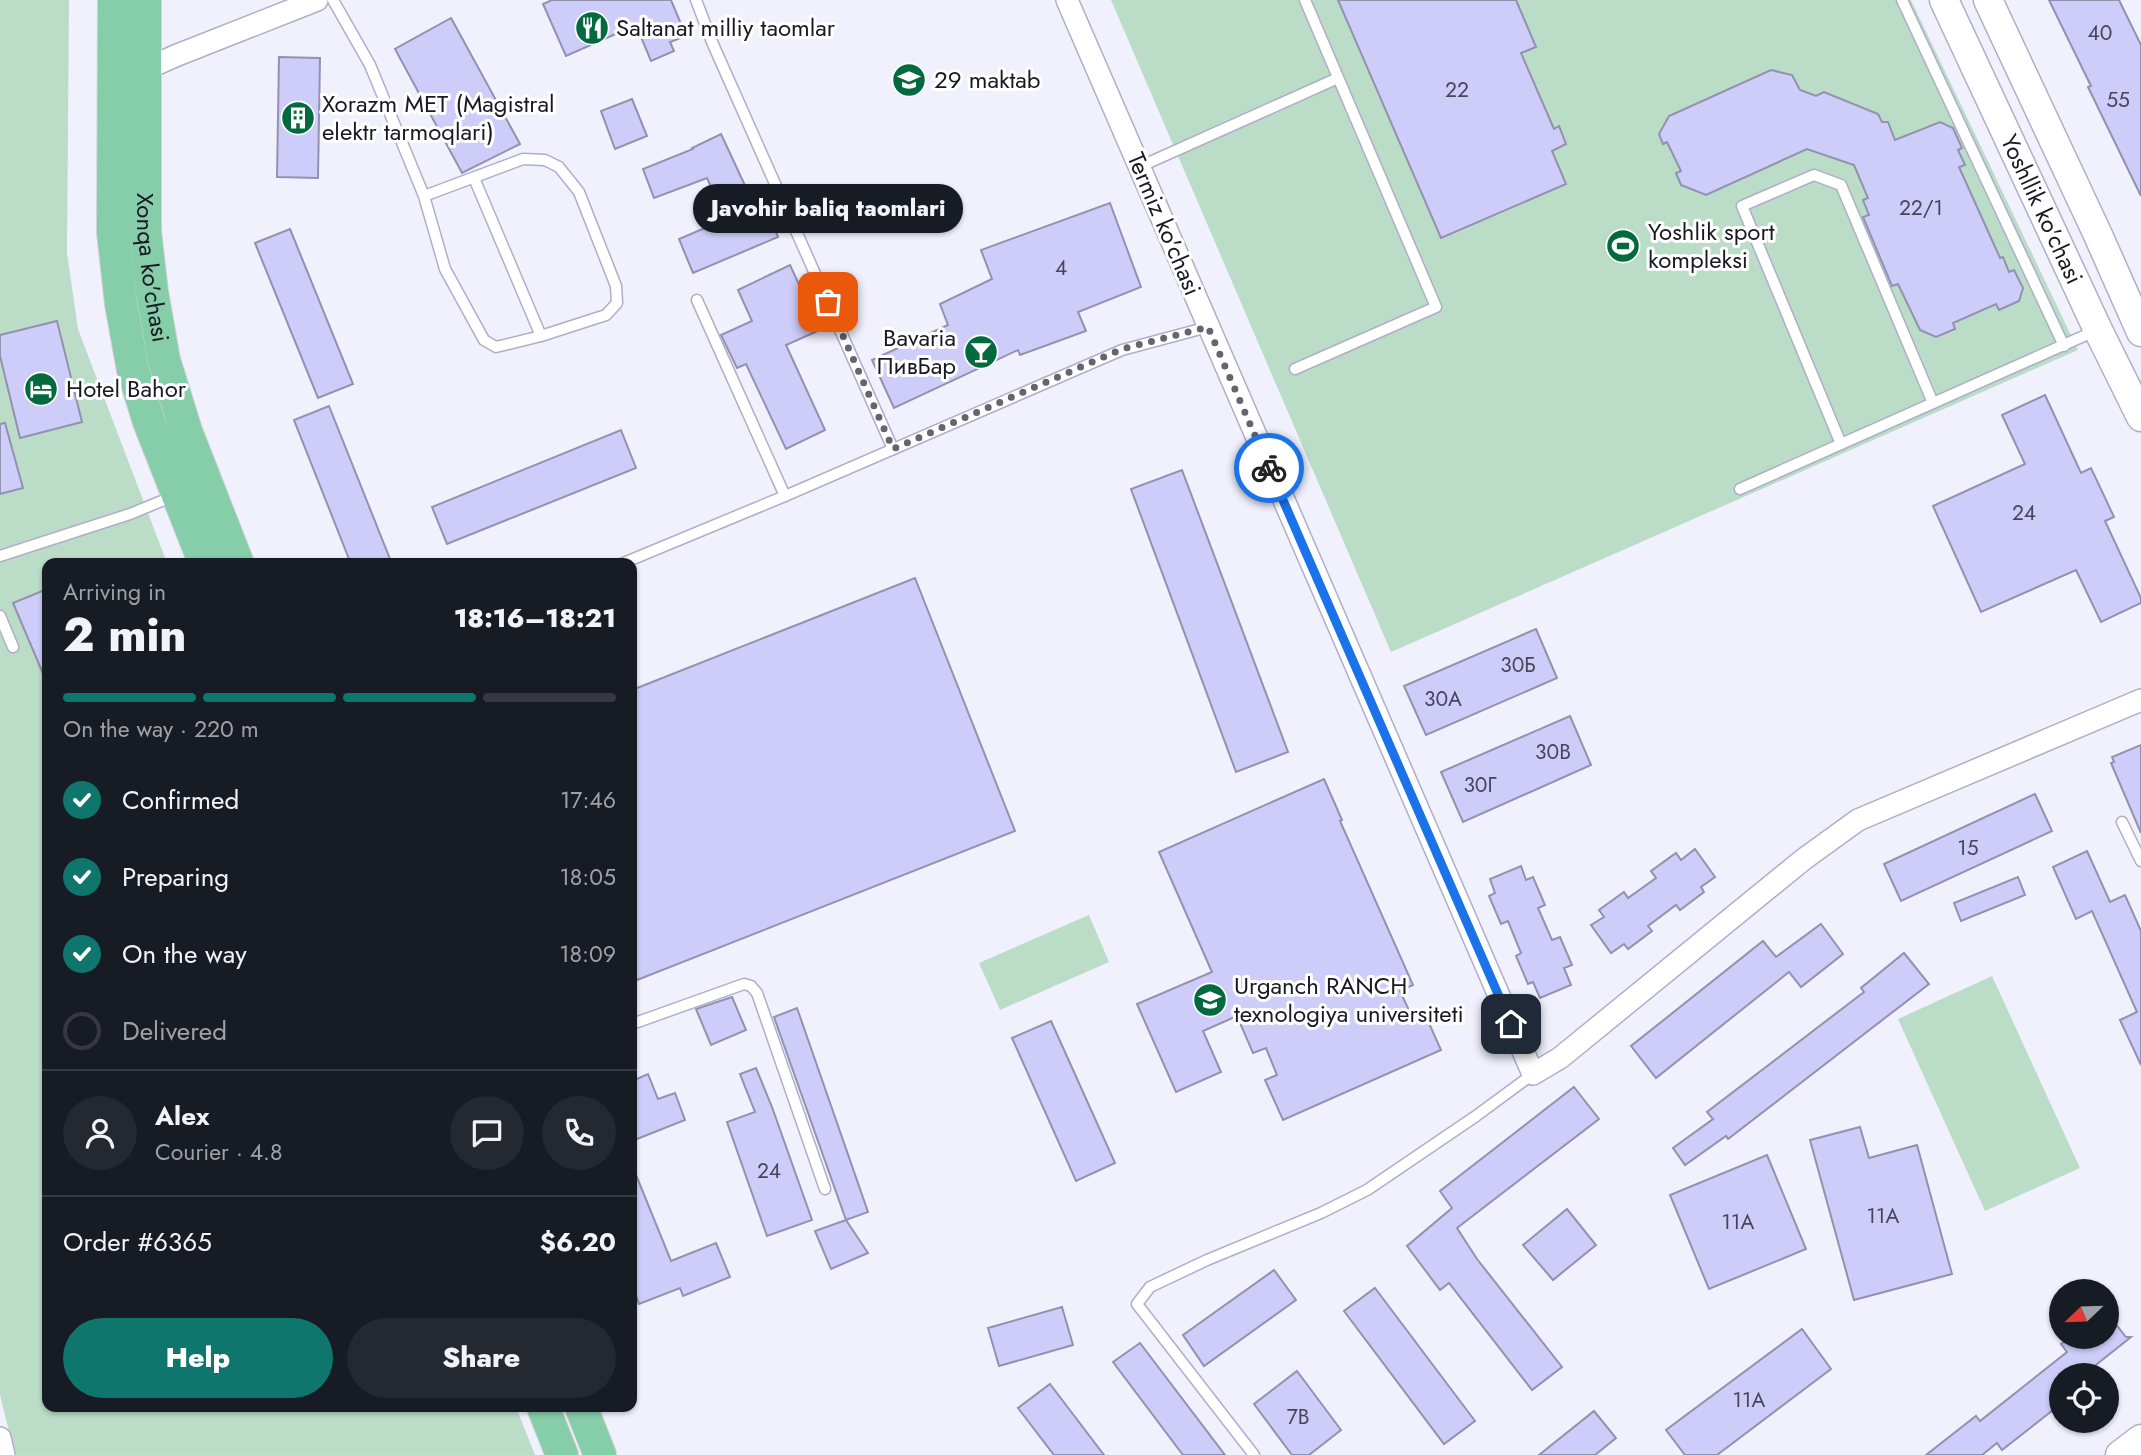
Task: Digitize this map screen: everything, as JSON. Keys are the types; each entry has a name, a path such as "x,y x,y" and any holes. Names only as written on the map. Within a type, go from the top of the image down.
{"main road":[{"name":"Xonqa ko'chasi","path":"114,0 113,232 121,304 133,370 149,422 203,558"},
{"name":"Xonqa ko'chasi","path":"145,0 145,231 164,360 186,431 236,558"},
{"name":"Yoshllik ko'chasi","path":"1944,0 2141,416"},
{"name":"Yoshllik ko'chasi","path":"1989,0 2141,332"},
{"path":"555,1412 562,1455"},
{"path":"583,1412 600,1455"},
{"path":"2120,1455 2141,1439"}],"street":[{"path":"144,70 317,0"},
{"name":"Termiz ko'chasi","path":"1067,0 1533,1074"},
{"path":"1533,1074 1560,1058 1804,859 1858,820 2141,700"},
{"path":"0,1438 4,1455"}],"lane":[{"path":"333,0 370,65 424,195 445,269 484,341 496,346 541,336 606,315 617,303 616,286 579,192 559,167 545,160 523,159 424,195"},
{"path":"696,0 712,43 893,449"},
{"path":"1295,369 1436,307 1305,0"},
{"path":"1902,0 2064,346"},
{"path":"1139,167 1338,78"},
{"path":"1841,444 1742,206 1814,175 1841,185 1933,403"},
{"path":"474,178 541,336"},
{"path":"697,300 785,496"},
{"path":"635,558 1122,349 1208,327"},
{"path":"1740,489 2098,330"},
{"path":"0,556 130,514 177,495"},
{"path":"0,615 13,647"},
{"path":"2122,822 2141,861"},
{"path":"637,1022 744,984 751,986 757,992 825,1189"},
{"path":"1254,1455 1136,1304 1150,1287 1207,1260 1321,1213 1367,1190 1533,1074"}],"green space":[{"path":"0,0 69,0 67,253 78,329 165,558 42,558 42,1412 518,1412 535,1455 15,1455 0,1395"},
{"name":"Yoshlik sport kompleksi","path":"1111,0 1911,0 2078,350 1391,652"},
{"path":"1089,915 1109,962 1000,1010 979,963"},
{"path":"1992,976 2080,1168 1985,1211 1898,1019"}],"building":[{"name":"Saltanat milliy taomlar","path":"552,0 671,0 686,36 670,42 674,51 651,61 636,25 566,56 543,4"},
{"path":"1338,0 1516,0 1536,47 1521,53 1554,129 1559,126 1566,144 1552,151 1566,184 1441,238"},
{"path":"2049,0 2119,0 2141,45 2141,196 2088,87 2091,86"},
{"path":"451,18 520,144 462,173 395,49"},
{"name":"Xorazm MET (Magistral elektr tarmoqlari)","path":"279,57 320,58 318,178 277,177"},
{"path":"1771,70 1792,75 1800,90 1816,96 1824,92 1878,114 1882,122 1888,122 1895,140 1940,122 1953,128 1962,148 1958,150 1965,165 1959,167 2000,258 2003,257 2009,272 2014,270 2023,288 2019,301 1999,310 1996,304 1953,323 1955,329 1936,337 1920,330 1898,284 1892,286 1863,217 1869,215 1863,200 1868,198 1854,165 1807,149 1706,195 1681,185 1676,173 1681,171 1667,142 1663,144 1659,134 1669,116"},
{"path":"632,99 647,136 615,149 601,111"},
{"path":"721,134 755,207 764,203 778,237 693,273 679,239 726,219 707,178 654,198 643,169 693,149"},
{"path":"1110,203 1141,287 1078,312 1086,331 1020,355 1018,350 894,408 872,360 948,325 940,304 992,279 981,250"},
{"path":"290,229 353,384 318,398 255,243"},
{"path":"790,265 820,330 786,345 825,430 786,449 746,364 737,368 721,335 752,321 738,290"},
{"name":"Hotel Bahor","path":"57,321 82,422 20,438 0,356 0,335"},
{"path":"2045,395 2081,473 2091,468 2114,517 2105,521 2141,598 2141,603 2101,622 2076,570 1981,612 1933,506 2025,464 2002,415"},
{"path":"329,406 390,558 349,558 294,420"},
{"path":"5,423 23,488 0,494 0,424"},
{"path":"621,430 636,468 447,544 432,507"},
{"path":"1182,470 1288,752 1236,772 1131,489"},
{"path":"915,578 1015,831 637,980 637,688"},
{"path":"42,591 42,671 13,603"},
{"path":"1536,629 1557,678 1426,735 1404,686"},
{"path":"1570,716 1591,765 1463,822 1441,772"},
{"path":"2141,745 2141,833 2111,763 2114,762 2112,757"},
{"path":"1324,779 1413,985 1400,991 1412,1017 1424,1012 1441,1050 1283,1120 1265,1080 1277,1075 1266,1048 1253,1053 1237,1016 1203,1031 1221,1072 1176,1092 1137,1004 1212,972 1159,852"},
{"path":"2035,794 2052,831 1901,901 1884,864"},
{"path":"1695,849 1715,877 1701,887 1704,892 1680,910 1676,905 1648,926 1652,931 1628,949 1624,944 1611,953 1591,925 1604,917 1599,910 1624,892 1628,898 1656,878 1651,871 1676,853 1681,860"},
{"path":"2087,851 2110,902 2125,895 2141,931 2141,1065 2120,1020 2137,1012 2092,911 2076,919 2053,867"},
{"path":"1521,866 1526,880 1533,877 1545,905 1538,908 1552,940 1560,937 1572,965 1564,968 1571,985 1540,998 1533,982 1528,984 1516,956 1521,953 1508,921 1501,924 1489,896 1495,893 1490,879"},
{"path":"2018,877 2025,895 1961,921 1954,903"},
{"path":"1821,924 1843,954 1801,987 1789,972 1656,1078 1631,1046 1763,941 1776,957"},
{"path":"1904,953 1929,984 1728,1139 1726,1136 1685,1165 1673,1148 1713,1119 1707,1112 1864,992 1861,988"},
{"path":"732,997 746,1030 711,1045 696,1009"},
{"path":"797,1008 868,1212 846,1220 774,1017"},
{"path":"1051,1021 1115,1163 1076,1181 1012,1038"},
{"path":"756,1068 812,1220 767,1236 727,1122 755,1112 740,1074"},
{"path":"648,1074 658,1099 675,1093 685,1120 637,1139 637,1079"},
{"path":"1574,1087 1599,1119 1457,1228 1477,1259 1562,1367 1532,1390 1449,1283 1440,1290 1407,1246 1452,1208 1440,1191"},
{"path":"1860,1127 1869,1158 1917,1145 1952,1274 1854,1300 1810,1140"},
{"path":"1767,1155 1806,1249 1709,1289 1670,1195"},
{"path":"637,1177 671,1261 716,1243 730,1277 683,1296 680,1288 639,1304"},
{"path":"1567,1209 1596,1245 1553,1280 1523,1245"},
{"path":"846,1220 868,1253 831,1269 815,1231"},
{"path":"1274,1270 1296,1300 1204,1366 1183,1335"},
{"path":"1375,1288 1475,1421 1444,1444 1344,1311"},
{"path":"1062,1307 1073,1345 999,1366 988,1328"},
{"path":"2119,1328 2126,1337 2131,1337 2119,1347"},
{"path":"1802,1329 1831,1369 1717,1455 1685,1455 1666,1430"},
{"path":"1140,1343 1225,1455 1183,1455 1113,1362"},
{"path":"2065,1349 2116,1349 2098,1363 2053,1363 2067,1352"},
{"path":"2049,1366 2049,1413 2002,1450 1997,1443 1982,1455 1926,1455 1976,1416 1980,1421"},
{"path":"1297,1371 1341,1430 1309,1455 1292,1455 1254,1404"},
{"path":"1050,1384 1104,1455 1054,1455 1018,1408"},
{"path":"1594,1411 1616,1438 1595,1455 1539,1455"}],"way so far":[{"path":"828,302 893,449 1122,349 1208,327 1269,468"}],"place":[{"name":"Saltanat milliy taomlar","path":"592,28"},
{"name":"29 maktab","path":"909,80"},
{"name":"Xorazm MET (Magistral elektr tarmoqlari)","path":"298,118"},
{"name":"Yoshlik sport kompleksi","path":"1623,246"},
{"name":"Javohir baliq taomlari","path":"828,302"},
{"name":"Bavaria ПивБар","path":"981,352"},
{"name":"Hotel Bahor","path":"41,389"},
{"name":"Urganch RANCH texnologiya universiteti","path":"1210,1000"}],"route":[{"path":"1269,468 1511,1024"}]}
